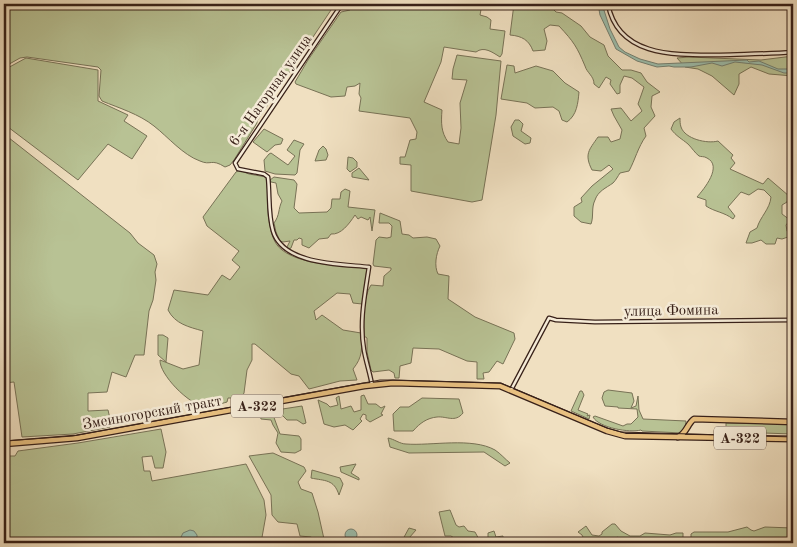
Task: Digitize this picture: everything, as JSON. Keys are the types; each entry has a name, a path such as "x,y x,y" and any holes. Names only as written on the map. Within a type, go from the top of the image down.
{"highway":[{"name":"Змеиногорский тракт","path":"4,444 78,438 372,385 393,383 488,385 500,386 511,390"},
{"name":"А-322","path":"511,390 616,435 630,437 793,439"},
{"name":"А-322","path":"676,438 684,433 694,419 793,422"}],"street":[{"name":"6-я Нагорная улица","path":"342,4 235,160 235,165 238,169 264,174 268,177 272,225 277,240 284,248 292,253 319,262 369,267 363,305 362,330 364,350 372,385"},
{"path":"608,4 614,20 621,31 635,43 653,51 683,55 793,52"},
{"name":"улица Фомина","path":"511,390 549,318 595,322 793,320"}],"shaded area":[{"path":"4,4 335,4 257,121 234,160 225,167 217,163 204,162 194,158 142,118 102,101 99,96 101,70 98,67 27,57 20,58 4,67"},
{"path":"353,4 482,4 480,15 491,20 490,29 505,31 500,57 485,50 476,52 444,47 441,62 424,102 442,110 444,135 448,142 459,144 461,128 460,103 467,80 452,79 457,55 501,61 496,115 482,200 472,202 411,191 411,165 400,164 400,157 405,157 410,140 416,139 417,132 410,118 359,111 361,98 359,94 360,83 347,87 345,96 331,97 296,84 295,82 308,60 341,12 350,10"},
{"path":"514,4 548,4 556,12 562,13 581,26 590,37 604,45 608,56 622,70 641,73 647,82 660,92 652,96 651,107 655,116 644,128 646,136 629,171 620,173 613,183 598,194 594,203 591,224 581,222 574,216 574,207 582,202 581,198 592,186 613,169 609,165 601,171 592,170 588,160 589,152 598,137 608,137 611,142 620,139 622,130 611,109 621,108 631,121 642,111 638,104 644,87 632,78 624,76 620,85 620,93 617,94 610,84 611,80 606,77 599,88 594,84 575,45 559,26 550,25 544,29 547,41 545,50 533,51 524,39 510,35"},
{"path":"598,4 602,4 610,29 619,47 640,59 658,64 759,61 778,69 793,69 793,73 784,73 762,65 735,62 722,66 712,63 691,67 657,67 637,61 616,49 600,15"},
{"path":"793,56 793,76 769,74 751,67 739,74 739,84 734,95 712,76 698,69 685,67 677,58 761,60"},
{"path":"26,58 98,70 98,101 128,115 124,121 147,136 132,159 108,144 78,180 4,124 4,70"},
{"path":"507,65 514,66 515,73 536,66 553,71 565,83 579,92 573,116 567,122 562,120 559,111 553,107 535,108 527,103 501,99"},
{"path":"680,118 681,127 687,135 697,140 718,141 733,155 731,158 735,163 730,169 763,184 768,178 789,196 787,202 782,205 782,214 790,220 786,225 787,231 791,236 782,239 777,238 775,244 766,244 761,240 746,243 750,232 757,228 770,201 771,197 764,190 758,189 749,195 741,192 728,207 735,216 733,219 706,206 706,200 697,197 711,178 713,166 706,157 699,156 671,129 674,122"},
{"path":"515,120 519,120 523,124 521,131 531,138 530,143 525,144 513,136 511,127"},
{"path":"264,129 283,139 281,144 275,145 267,152 253,142"},
{"path":"4,134 130,233 138,243 154,255 157,264 156,280 149,311 144,355 135,355 126,377 112,372 107,392 88,393 88,411 108,410 110,427 73,434 22,437 14,382 4,383"},
{"path":"294,140 304,144 300,150 297,173 295,175 275,174 265,171 264,160 271,153 288,165 295,156 287,150"},
{"path":"323,146 328,155 326,160 315,161 319,150"},
{"path":"348,157 353,158 357,162 357,167 350,172 347,169"},
{"path":"359,168 369,180 352,177 352,173"},
{"path":"239,170 266,177 270,226 279,248 290,255 311,262 367,268 362,304 353,303 350,294 337,293 314,311 316,320 322,315 343,330 361,333 361,352 359,360 353,369 357,380 340,381 309,389 299,376 291,374 255,344 252,344 252,360 247,370 244,393 239,401 234,398 228,398 227,402 216,405 198,404 183,395 164,373 160,360 183,369 199,365 203,331 183,324 171,315 168,310 174,290 208,295 222,275 230,280 240,267 232,260 239,251 207,226 203,217"},
{"path":"274,177 294,180 297,184 294,208 299,213 327,212 331,208 332,199 340,199 341,192 345,189 350,191 348,207 375,210 372,231 370,217 368,220 361,217 358,219 355,215 341,231 331,234 328,238 319,239 309,248 302,245 302,239 299,238 294,240 289,249 287,247 290,241 280,241 274,223 282,201 278,194 276,183 270,180"},
{"path":"380,213 400,221 402,234 413,238 427,237 436,239 440,246 436,264 438,274 449,276 448,299 475,317 514,333 515,339 503,364 497,361 489,372 483,373 484,379 477,379 477,362 467,361 439,349 413,348 411,363 400,366 399,378 395,378 394,373 389,370 373,372 371,370 367,352 367,338 364,336 366,297 371,285 383,286 384,276 391,270 391,268 374,266 373,264 376,240 379,237 391,237 392,226 389,223 379,223"},
{"path":"158,335 168,338 166,362 158,355"},
{"path":"608,390 632,393 634,401 631,408 636,406 638,396 639,410 643,419 686,421 685,428 682,433 630,431 615,429 601,424 593,417 595,416 623,426 631,424 638,417 637,409 605,406 602,398 604,392"},
{"path":"580,391 584,395 578,410 588,414 587,416 590,415 589,419 571,411"},
{"path":"364,395 368,404 376,404 381,408 385,406 381,414 383,415 370,422 366,419 366,415 363,414 360,419 362,421 353,430 345,425 334,427 324,424 318,400 330,407 338,405 336,398 339,396 341,409 351,406 354,412 361,410 361,396"},
{"path":"422,398 459,399 463,413 457,418 430,418 413,431 394,431 393,414 400,407 409,407"},
{"path":"302,406 306,423 303,424 297,420 287,420 282,415 277,414 276,410"},
{"path":"269,411 269,413 272,412 280,434 299,436 301,439 301,450 295,453 281,452 276,443 278,433 271,420 261,419 259,412"},
{"path":"726,423 793,424 793,434 733,432 733,427 726,427"},
{"path":"161,429 166,452 163,468 155,468 152,456 142,457 144,471 150,471 152,481 246,464 264,500 266,515 261,543 4,543 4,452 7,452 8,456 15,456 18,451"},
{"path":"388,438 406,444 463,443 486,446 495,450 510,463 505,466 484,452 409,453 390,447"},
{"path":"273,453 304,467 306,471 298,482 301,489 312,493 324,539 337,543 317,542 311,537 300,536 297,524 278,522 272,515 271,495 249,456"},
{"path":"356,464 351,473 359,478 359,480 341,472 340,467"},
{"path":"312,470 340,478 343,484 339,495 332,483 311,478"},
{"path":"450,510 456,525 459,527 464,526 468,531 475,532 481,543 462,543 451,536 445,536 439,512"},
{"path":"612,524 615,524 621,531 630,536 640,536 645,533 670,535 683,533 683,543 628,543 617,537 623,543 586,543 578,532 586,526 592,535 599,536"},
{"path":"747,527 754,531 765,527 793,528 793,543 691,543 691,534 694,532 728,532"},
{"path":"409,528 416,530 409,538 410,543 404,543 403,539"},
{"path":"349,529 353,529 357,535 353,541 349,541 345,537 345,533"},
{"path":"190,530 194,531 197,538 190,540 181,537 183,533"},
{"path":"494,531 496,537 503,536 503,538 484,543 488,539 488,533"}],"tram line":[{"path":"4,441 73,436 380,380 501,383 607,428 621,432 793,437"}]}
